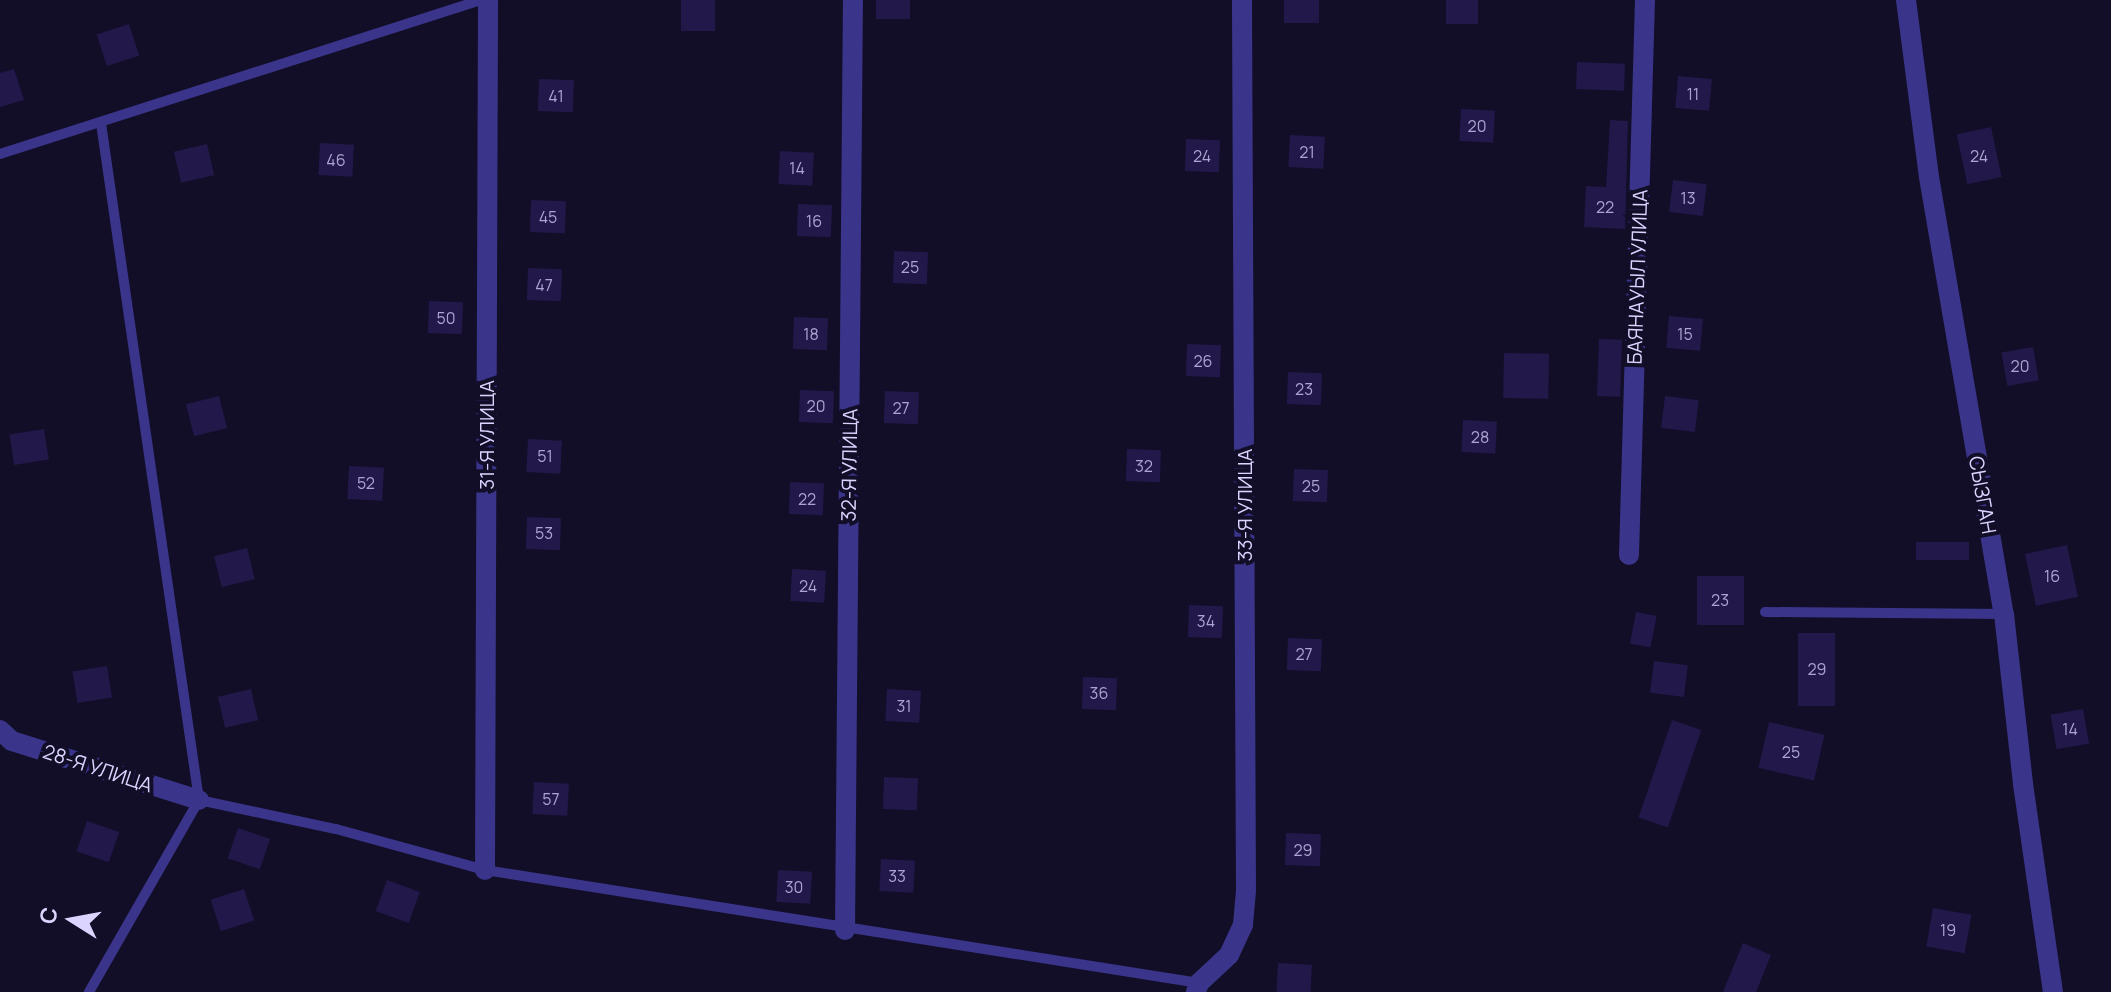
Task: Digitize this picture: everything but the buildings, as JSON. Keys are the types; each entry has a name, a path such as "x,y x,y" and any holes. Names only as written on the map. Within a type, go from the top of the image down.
{"street":[{"name":"31-Я УЛИЦА","path":"485,870 488,0"},
{"name":"32-Я УЛИЦА","path":"845,930 853,0"},
{"name":"33-Я УЛИЦА","path":"1197,987 1229,955 1243,925 1246,890 1242,0"},
{"name":"БАЯНАУЫЛ УЛИЦА","path":"1629,555 1645,0"},
{"name":"СЫЗГАН","path":"1906,0 1929,177 2004,614 2023,784 2053,992"},
{"name":"28-Я УЛИЦА","path":"0,730 12,741 199,800"}],"lane":[{"path":"0,154 481,0"},
{"path":"89,992 199,800 101,123"},
{"path":"1765,612 2004,614"},
{"path":"199,800 336,829 485,870 1197,987"}]}
